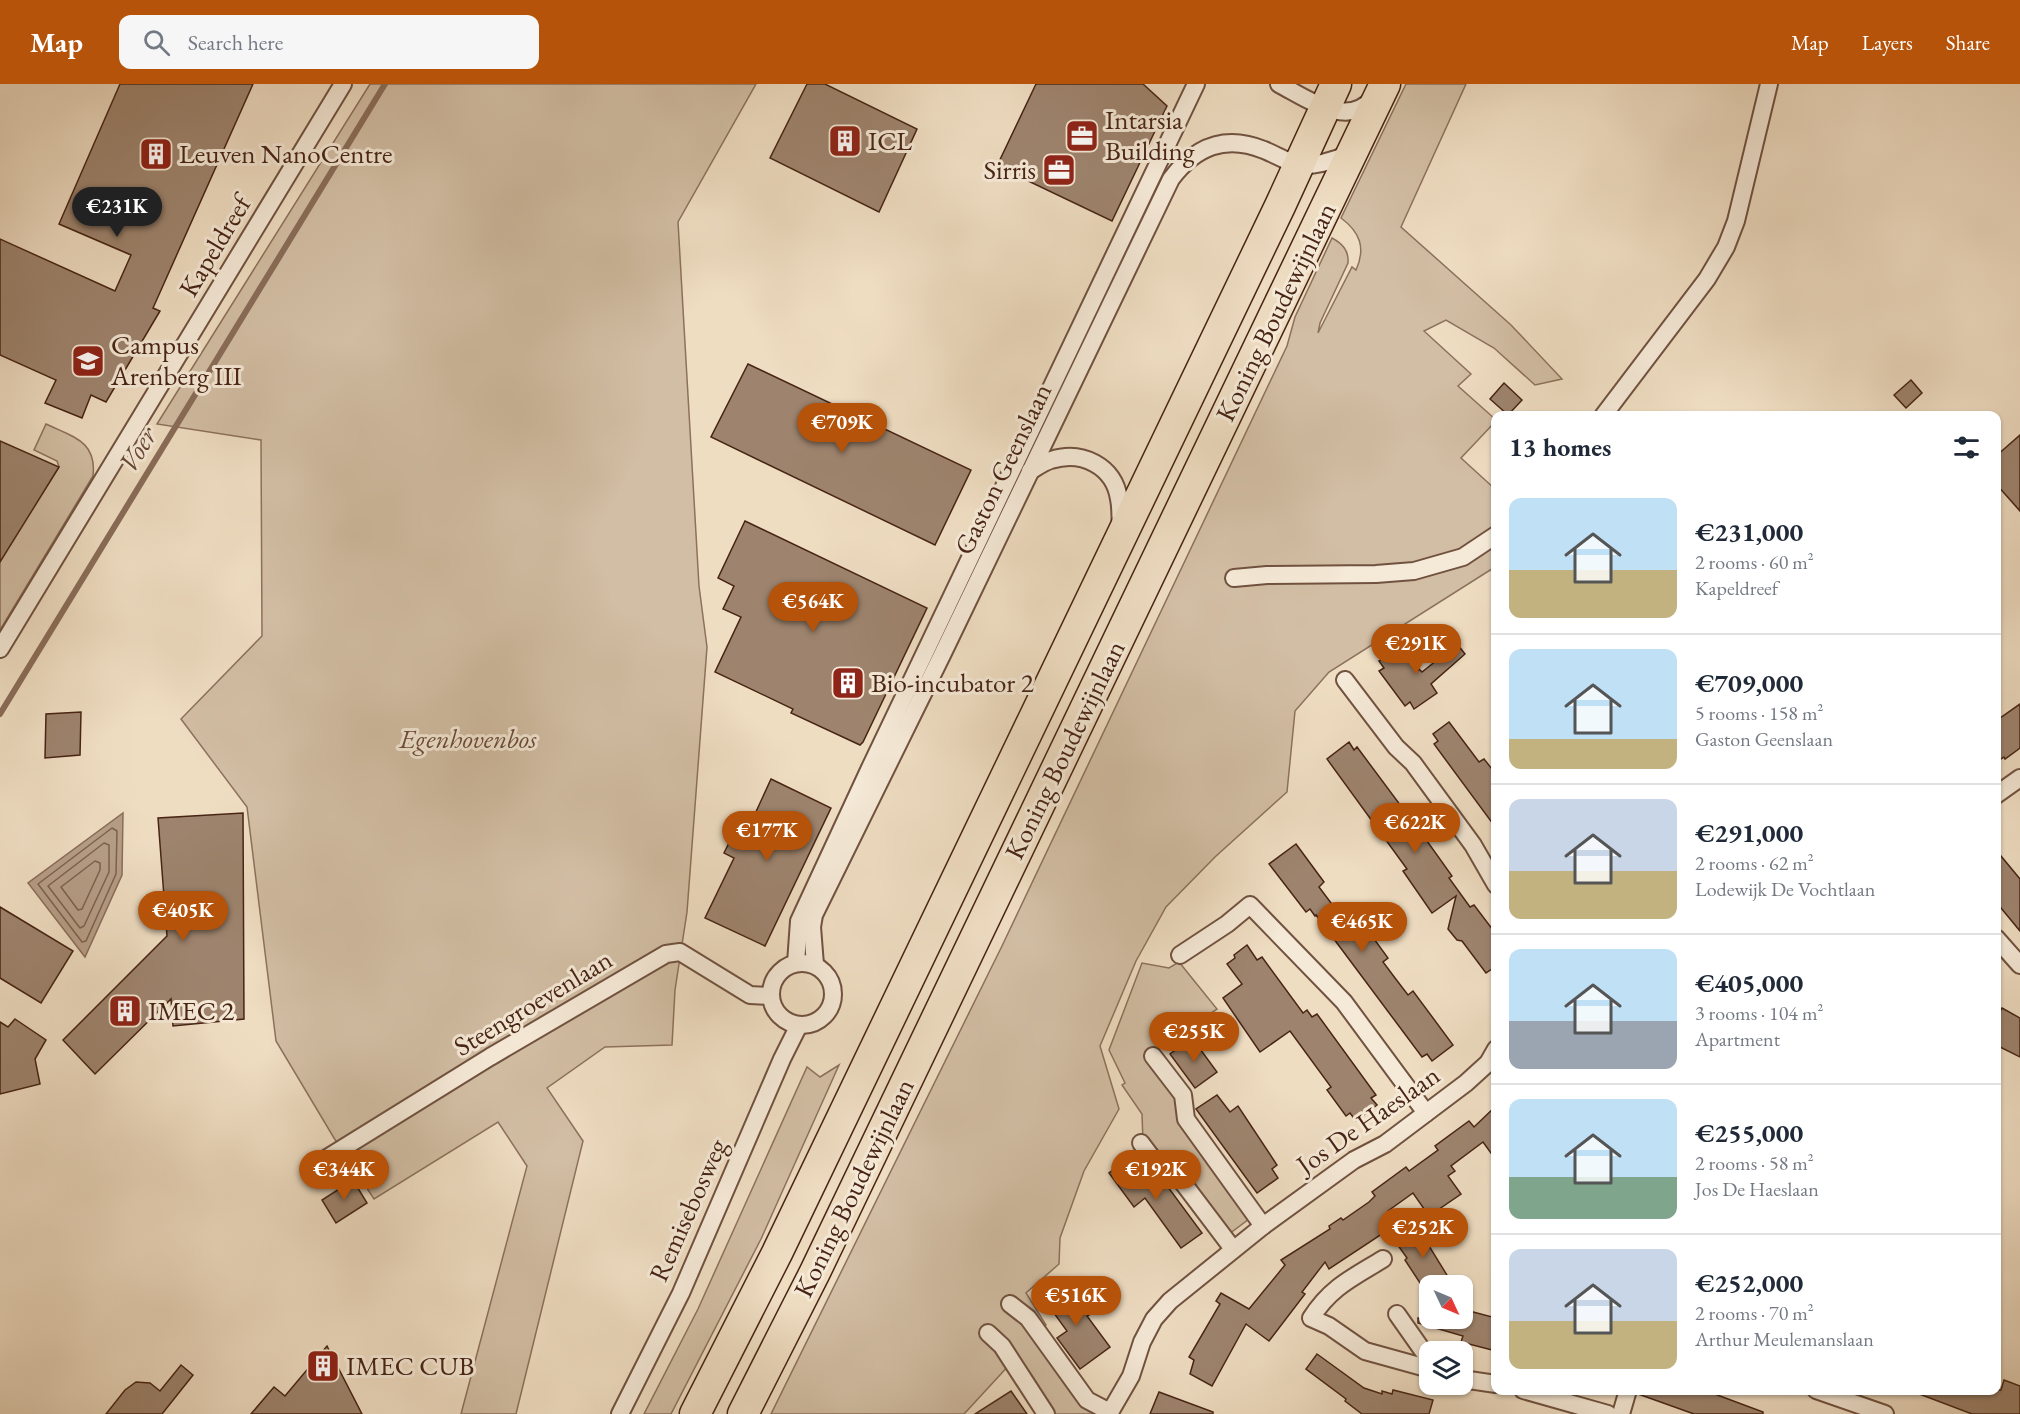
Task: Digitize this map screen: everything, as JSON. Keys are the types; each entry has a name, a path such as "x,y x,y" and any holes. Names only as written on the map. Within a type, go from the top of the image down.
{"highway":[{"name":"Koning Boudewijnlaan","path":"743,1414 820,1261 1385,84"},
{"name":"Koning Boudewijnlaan","path":"695,1414 783,1242 1331,96"}],"street":[{"name":"Kapeldreef","path":"0,649 343,84"},
{"name":"Gaston Geenslaan","path":"796,963 800,921 874,760 1196,84"},
{"path":"1280,84 1304,84"},
{"path":"1280,84 1331,96"},
{"name":"Koning Boudewijnlaan","path":"1331,96 1345,112 1356,111 1369,102 1385,84"},
{"path":"1607,411 1707,279 1726,247 1736,221 1769,84"},
{"name":"Gaston Geenslaan","path":"815,965 812,927 814,915 938,664 1166,190 1183,163 1208,148 1237,143 1262,149 1299,165"},
{"path":"1299,165 1321,164 1352,153"},
{"name":"Koning Boudewijnlaan","path":"1030,471 1051,460 1068,457 1085,458 1100,465 1113,480 1119,498 1121,536"},
{"path":"1234,578 1414,571 1463,557 1491,538"},
{"path":"1345,680 1396,747 1419,771 1473,845 1491,876"},
{"path":"2001,791 2020,778"},
{"path":"1180,955 1227,924 1245,899 1344,1002 1426,1113"},
{"path":"2001,944 2020,965"},
{"name":"Steengroevenlaan","path":"327,1158 490,1057 666,954 680,952 750,995 771,996"},
{"path":"804,962 815,965 824,971 830,981 833,993 828,1010 812,1023 799,1025 786,1021 771,1005 771,988 775,977 787,966 796,963 804,962"},
{"name":"Remisebosweg","path":"620,1414 681,1293 782,1059 799,1025"},
{"path":"1153,1056 1183,1095 1186,1119 1263,1226"},
{"name":"Jos De Haeslaan","path":"1010,1304 1028,1318 1087,1400 1110,1413 1131,1376 1142,1341 1154,1319 1170,1301 1263,1226 1354,1160 1385,1144 1466,1083 1491,1058"},
{"path":"1141,1143 1156,1163 1174,1171 1233,1249"},
{"path":"1383,1259 1335,1288 1321,1302 1311,1318 1329,1326 1365,1351 1419,1366"},
{"path":"1397,1314 1419,1345"},
{"path":"988,1333 1002,1346 1046,1414"},
{"path":"1473,1381 1491,1383"},
{"path":"1541,1395 1608,1414"},
{"path":"1621,1414 1627,1395"},
{"path":"1830,1395 1885,1414"}],"green space":[{"name":"Egenhovenbos","path":"370,84 756,84 678,222 699,586 707,647 687,912 675,990 672,1045 605,1047 547,1088 583,1141 516,1414 461,1414 527,1166 498,1122 374,1199 334,1138 276,1041 247,807 181,719 262,636 261,440 157,424"},
{"path":"1406,84 1466,84 1401,227 1511,325 1562,379 1535,385 1494,348 1446,320 1424,331 1471,374 1458,386 1491,415 1491,426 1461,458 1491,485 1491,570 1329,672 1295,711 1287,792 1215,857 1166,907 1136,961 1100,1046 1119,1109 1084,1171 1060,1238 1059,1264 1026,1293 1046,1325 1039,1333 1109,1414 1046,1414 1012,1362 964,1414 771,1414 1002,946 1287,346 1295,317 1332,238 1344,248 1348,263 1320,323 1318,333 1352,267 1356,270 1361,255 1359,241 1353,229 1341,218"},
{"path":"46,424 74,437 87,448 93,464 93,476 0,630 0,541 10,545 59,467 57,461 34,450"},
{"path":"1179,962 1217,1009 1151,1054 1253,1216 1225,1237 1143,1142 1142,1114 1122,1085 1125,1083 1109,1050 1142,963 1169,968"},
{"path":"839,1065 761,1239 671,1414 644,1414 698,1309 807,1067 820,1077"}],"water":[{"path":"123,813 122,875 85,957 28,883"}],"building":[{"path":"120,84 253,84 153,308 160,311 106,402 91,395 82,418 45,403 56,380 0,355 0,239 115,291 131,255 59,224"},
{"name":"ICL","path":"807,84 825,84 917,129 879,212 770,158"},
{"name":"Intarsia Building","path":"1036,84 1143,84 1167,106 1112,221 997,166"},
{"path":"748,364 971,470 935,545 711,437"},
{"path":"1911,380 1922,393 1906,408 1894,395"},
{"path":"1504,383 1522,400 1512,411 1504,411 1490,399"},
{"path":"2020,435 2020,511 2001,490 2001,452"},
{"path":"0,441 59,467 0,562"},
{"path":"745,521 927,608 860,745 791,713 793,709 715,672 741,617 723,609 734,586 718,578"},
{"path":"1457,644 1465,654 1431,684 1437,693 1414,709 1410,702 1405,706 1379,671 1384,668 1379,661 1401,646 1418,670 1422,672"},
{"path":"2020,704 2020,748 2005,759 2004,757 2001,759 2001,717"},
{"path":"81,712 80,755 45,758 46,714"},
{"path":"1449,722 1479,762 1484,759 1491,768 1491,821 1434,744 1438,741 1433,734"},
{"path":"1349,742 1354,750 1357,747 1452,876 1449,878 1470,907 1474,905 1491,927 1491,970 1486,973 1462,941 1457,940 1448,929 1456,896 1432,913 1403,871 1407,869 1327,759"},
{"path":"771,779 831,808 765,946 705,918 734,858 724,853 733,835 743,840"},
{"path":"243,813 244,1019 173,1026 171,999 95,1074 63,1040 167,936 158,818"},
{"path":"1296,844 1324,882 1319,887 1337,911 1348,903 1388,958 1383,962 1408,995 1413,991 1453,1045 1432,1061 1427,1054 1422,1057 1316,915 1310,909 1306,912 1269,864"},
{"path":"2001,856 2020,879 2020,931 2001,908"},
{"path":"0,907 73,951 41,1003 0,978"},
{"path":"1247,945 1257,960 1262,957 1303,1013 1307,1010 1312,1017 1317,1014 1376,1095 1371,1098 1377,1105 1356,1121 1350,1113 1346,1116 1327,1090 1331,1087 1290,1031 1260,1052 1223,998 1242,984 1227,964"},
{"path":"2002,1008 2020,1018 2020,1057 2001,1048"},
{"path":"15,1019 46,1040 35,1059 40,1084 0,1094 0,1022 8,1027"},
{"path":"1192,1038 1217,1072 1195,1088 1170,1054"},
{"path":"1217,1095 1230,1112 1238,1106 1277,1165 1272,1169 1278,1178 1257,1193 1196,1109"},
{"path":"1491,1111 1491,1153 1483,1142 1451,1166 1455,1171 1448,1176 1461,1194 1429,1216 1413,1193 1388,1211 1397,1224 1329,1269 1325,1262 1302,1292 1305,1294 1269,1341 1246,1324 1212,1386 1190,1374 1194,1360 1189,1357 1220,1304 1216,1301 1221,1293 1249,1309 1285,1265 1281,1260 1330,1229 1329,1226 1341,1218 1343,1220 1369,1202 1375,1196 1372,1192 1406,1167 1409,1171 1438,1150 1435,1146 1469,1121 1474,1127"},
{"path":"1131,1157 1155,1189 1165,1183 1202,1233 1181,1248 1145,1198 1134,1207 1109,1173"},
{"path":"353,1180 367,1203 336,1223 322,1200"},
{"path":"1424,1227 1434,1243 1429,1246 1447,1275 1419,1275 1419,1281 1397,1244"},
{"path":"1064,1282 1110,1347 1080,1369 1057,1338 1067,1331 1043,1298"},
{"path":"1473,1312 1491,1317 1491,1350 1473,1345 1473,1341 1461,1341 1463,1336 1439,1329 1473,1329"},
{"name":"IMEC CUB","path":"327,1346 362,1414 251,1414 274,1387 285,1396"},
{"path":"1317,1354 1364,1388 1382,1394 1382,1391 1392,1394 1393,1390 1433,1400 1429,1414 1362,1414 1306,1369"},
{"path":"181,1365 193,1375 162,1414 106,1414 125,1390 136,1382 150,1383 160,1391"},
{"path":"2004,1380 2020,1386 2020,1414 1972,1414 1922,1395 2001,1395"},
{"path":"1011,1391 1027,1414 975,1414"},
{"path":"1159,1392 1213,1412 1213,1414 1150,1414"},
{"path":"1641,1395 1717,1395 1763,1412 1763,1414 1694,1414"}],"waterway":[{"name":"Voer","path":"0,714 385,84"}],"place":[{"name":"Intarsia Building","path":"1082,136"},
{"name":"ICL","path":"845,141"},
{"name":"Leuven NanoCentre","path":"156,154"},
{"name":"Sirris","path":"1059,170"},
{"name":"Campus Arenberg III","path":"88,361"},
{"name":"Bio-incubator 2","path":"848,683"},
{"name":"IMEC 2","path":"125,1011"},
{"name":"IMEC CUB","path":"323,1366"}]}
